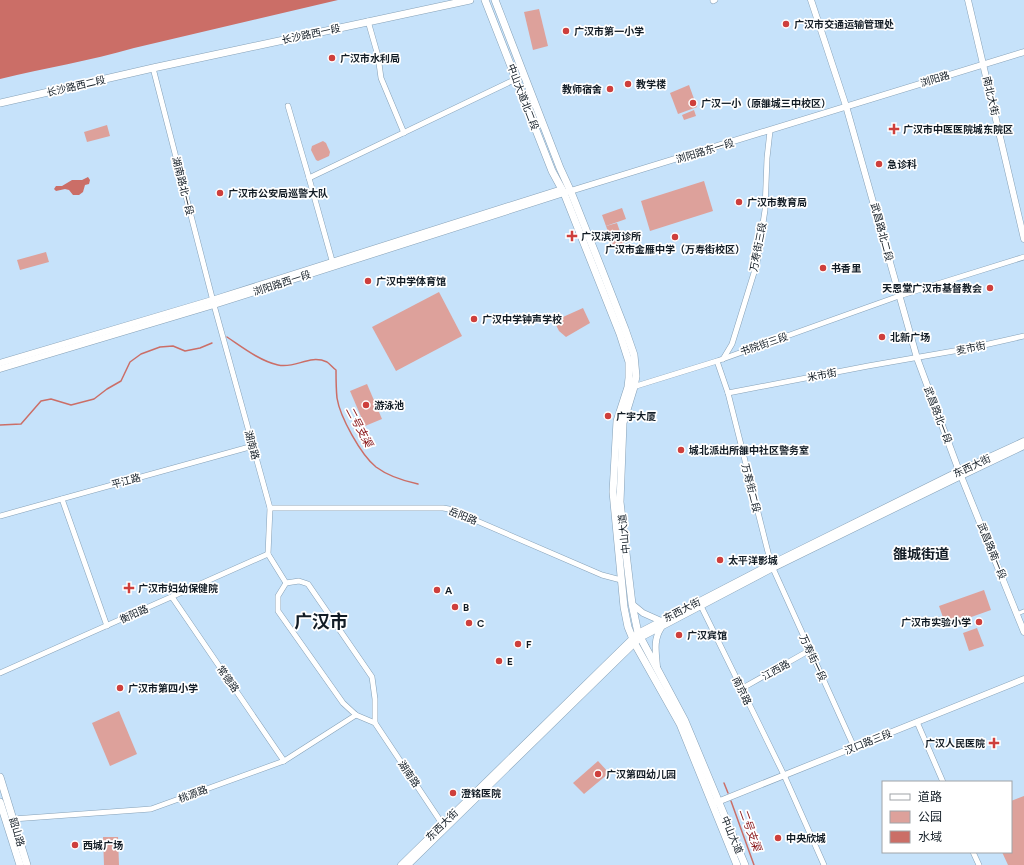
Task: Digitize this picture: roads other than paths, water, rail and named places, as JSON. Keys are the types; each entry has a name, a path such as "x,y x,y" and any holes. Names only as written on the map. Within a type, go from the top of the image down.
{"main road":[{"name":"长沙路西一段","path":"153,68 470,0"},
{"name":"中山大道北二段","path":"485,0 552,171 565,192"},
{"name":"中山大道北二段","path":"495,0 560,168 565,192"},
{"name":"长沙路西二段","path":"0,103 153,68"},
{"name":"中山大道","path":"565,192 629,362 631,387 623,423 620,469 620,502 636,638 680,724 715,803 745,865"},
{"name":"中山大道","path":"631,387 617,421 613,492 621,580 628,627 657,669 685,721 737,865"},
{"name":"韶山路","path":"0,777 27,865"},
{"name":"韶山路","path":"0,802 20,865"}],"street":[{"name":"武昌路北二段","path":"811,0 846,106 877,214 898,296 917,358"},
{"name":"南北大街","path":"968,0 1024,239"},
{"path":"368,21 378,56 381,78 404,133"},
{"name":"浏阳路","path":"846,106 1024,52"},
{"name":"湖南路北一段","path":"153,68 213,302"},
{"path":"308,178 516,80"},
{"path":"288,106 333,264"},
{"name":"浏阳路东一段","path":"565,192 770,131 846,106"},
{"name":"万寿街三段","path":"723,359 732,344 757,263 765,210 767,158 770,131"},
{"name":"浏阳路西一段","path":"0,369 565,192"},
{"name":"书院街三段","path":"631,387 723,359 898,296 1024,257"},
{"path":"0,363 213,302"},
{"name":"湖南路","path":"213,302 270,508 268,554"},
{"name":"麦市街","path":"917,358 1024,336"},
{"name":"米市街","path":"728,393 917,358"},
{"name":"武昌路北一段","path":"917,358 960,473"},
{"name":"万寿街二段","path":"717,361 728,393 772,566"},
{"name":"东西大街","path":"400,865 636,638 772,566 1024,441"},
{"name":"平江路","path":"0,516 253,446"},
{"name":"东西大街","path":"960,473 1024,446"},
{"name":"武昌路南一段","path":"960,473 1024,632"},
{"path":"62,499 107,626"},
{"name":"岳阳路","path":"270,508 450,509 602,575 621,580"},
{"path":"268,554 286,583"},
{"name":"衡阳路","path":"0,674 268,554"},
{"name":"东西大街","path":"662,624 701,606 772,566"},
{"name":"万寿街一段","path":"772,566 854,747"},
{"path":"298,581 308,584 372,677 375,699 375,723 356,715 343,703 278,611 278,596 286,583 298,581"},
{"name":"常德路","path":"172,597 284,761"},
{"path":"632,604 643,614 662,624 655,642 657,669"},
{"name":"南京路","path":"701,606 784,775 824,865"},
{"path":"1017,614 1024,611"},
{"name":"东西大街","path":"408,865 636,638"},
{"name":"江西路","path":"741,689 810,650"},
{"name":"汉口路三段","path":"715,803 1024,679"},
{"name":"桃源路","path":"13,819 151,810 284,761 356,715"},
{"path":"917,722 943,781"},
{"name":"湖南路","path":"375,723 443,825"},
{"path":"973,853 979,865"}],"water":[{"path":"0,0 338,0 101,57 0,79"},
{"path":"88,177 90,180 89,184 85,185 83,192 79,195 73,195 69,190 65,189 56,191 54,189 56,186 62,186 72,180 82,180"}],"waterway":[{"name":"二号支渠","path":"227,337 258,357 278,365 285,366 308,360 320,360 327,362 336,370 337,398 342,415 364,454 376,467 391,476 418,484"},
{"name":"二号支渠","path":"0,425 21,424 41,401 51,399 71,405 94,399 121,381 130,362 141,354 160,347 173,346 185,351 200,348 212,343"},
{"name":"二号支渠","path":"724,783 728,793"},
{"name":"二号支渠","path":"731,801 754,865"}],"place":[{"name":"广汉市交通运输管理处","path":"786,24"},
{"name":"广汉市第一小学","path":"566,31"},
{"name":"广汉市水利局","path":"332,58"},
{"name":"教学楼","path":"628,84"},
{"name":"教师宿舍","path":"610,89"},
{"name":"广汉一小（原雒城三中校区）","path":"693,103"},
{"name":"广汉市中医医院城东院区","path":"894,129"},
{"name":"急诊科","path":"879,164"},
{"name":"广汉市公安局巡警大队","path":"220,193"},
{"name":"广汉市教育局","path":"739,202"},
{"name":"广汉滨河诊所","path":"572,236"},
{"name":"广汉市金雁中学（万寿街校区）","path":"675,237"},
{"name":"书香里","path":"823,268"},
{"name":"广汉中学体育馆","path":"368,281"},
{"name":"天恩堂广汉市基督教会","path":"990,288"},
{"name":"广汉中学钟声学校","path":"474,319"},
{"name":"北新广场","path":"882,337"},
{"name":"游泳池","path":"366,405"},
{"name":"广宇大厦","path":"608,416"},
{"name":"城北派出所雒中社区警务室","path":"681,450"},
{"name":"太平洋影城","path":"720,560"},
{"name":"广汉市妇幼保健院","path":"129,588"},
{"name":"A","path":"437,590"},
{"name":"B","path":"455,607"},
{"name":"广汉市实验小学","path":"979,622"},
{"name":"C","path":"469,623"},
{"name":"广汉宾馆","path":"679,635"},
{"name":"F","path":"518,644"},
{"name":"E","path":"499,661"},
{"name":"广汉市第四小学","path":"120,688"},
{"name":"广汉人民医院","path":"994,743"},
{"name":"广汉第四幼儿园","path":"598,774"},
{"name":"澄铭医院","path":"453,793"},
{"name":"中央欣城","path":"778,838"},
{"name":"西城广场","path":"75,845"}],"district":[{"name":"雒城街道","path":"921,554"},
{"name":"广汉市","path":"321,622"}]}
